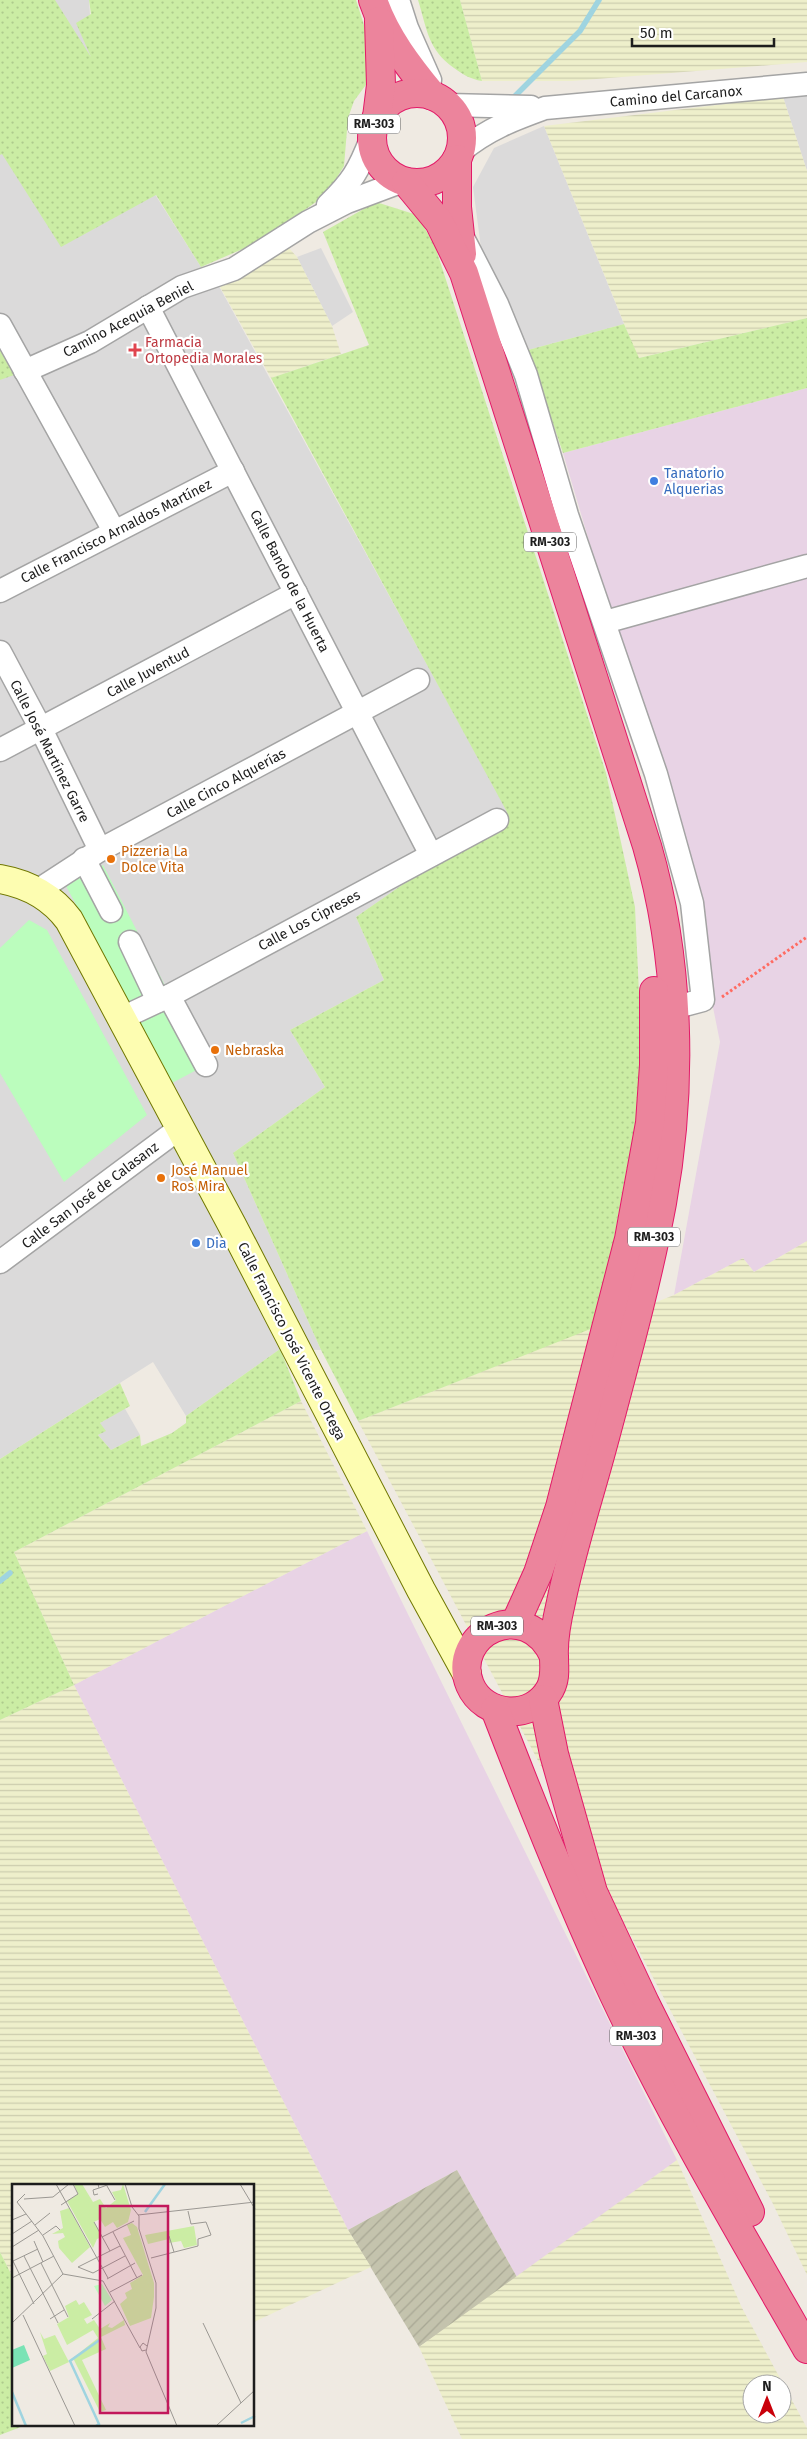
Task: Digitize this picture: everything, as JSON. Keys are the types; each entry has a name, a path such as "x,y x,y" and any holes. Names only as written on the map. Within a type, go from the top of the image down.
{"highway":[{"name":"RM-303","path":"383,6 410,68 456,115 461,126 458,228 464,272"},
{"name":"RM-303","path":"383,6 381,85 374,128 374,153 380,166 390,175 405,182 439,222 464,272 636,811 657,880 664,912 673,1008 672,1114 662,1202 634,1327 561,1600 554,1656 554,1679 543,1698 548,1730 558,1772 593,1892 645,2002 769,2250 807,2336"},
{"name":"RM-303","path":"374,128 391,101 401,96 422,94 440,100"},
{"path":"405,182 418,184 436,179 450,169 459,155"},
{"name":"RM-303","path":"514,1624 538,1574 560,1507 627,1248 645,1157 650,1123 655,1010 650,911 636,811"},
{"name":"RM-303","path":"467,1674 467,1662 471,1650 486,1631 495,1627 514,1624 528,1627 539,1634 548,1644 554,1656"},
{"path":"467,1674 476,1695 495,1709 508,1712 521,1711 533,1706 543,1698"},
{"name":"RM-303","path":"495,1709 571,1900 615,1997 740,2232 807,2349"}],"street":[{"name":"Camino del Carcanox","path":"545,108 807,84"},
{"path":"440,100 545,108"},
{"path":"459,155 482,134 505,122 545,108"},
{"path":"308,222 348,186 360,168 374,128"},
{"path":"308,222 347,202 405,182"},
{"name":"Camino Acequia Beniel","path":"25,371 90,342 182,287 234,269 308,222"},
{"path":"458,228 497,304 526,375 567,515 656,774 692,904 703,1000 673,1008"},
{"name":"Calle Bando de la Huerta","path":"148,307 431,855"},
{"path":"0,325 114,531"},
{"name":"Calle Francisco Arnaldos Martínez","path":"0,591 233,471"},
{"path":"605,622 807,566"},
{"name":"Calle Juventud","path":"0,750 296,593"},
{"name":"Calle José Martínez Garre","path":"0,652 41,729 92,854 111,911"},
{"name":"Calle Cinco Alquerías","path":"37,891 92,854 418,680"},
{"name":"Calle Los Cipreses","path":"122,1018 497,820"},
{"path":"0,879 37,891"},
{"name":"Calle Francisco José Vicente Ortega","path":"37,891 49,898 69,920 180,1128 421,1590"},
{"path":"130,942 206,1065"},
{"name":"Calle San José de Calasanz","path":"0,1262 180,1128"},
{"path":"421,1590 445,1616 456,1624 486,1631"},
{"path":"421,1590 467,1674"}],"path":[{"path":"721,998 807,937"}],"shaded area":[{"path":"0,0 89,0 90,15 77,23 139,169 201,267 220,288 508,812 356,917 384,980 290,1030 325,1087 233,1153 321,1350 280,1349 186,1416 153,1362 0,1459"},
{"path":"460,0 807,0 807,62 572,81 482,81"},
{"path":"807,95 807,171 783,97"},
{"path":"783,97 807,171 807,318 638,358 544,126"},
{"path":"544,126 624,324 528,350 481,248 473,187 494,148"},
{"path":"288,247 297,257 332,326 341,354 271,378 220,287 264,264"},
{"path":"321,248 353,312 332,326 297,257"},
{"path":"807,388 807,1241 754,1272 743,1258 674,1295 720,1042 692,903 621,649 563,453"},
{"path":"807,1241 807,2275 772,2202 358,1421 674,1295 743,1258 754,1272"},
{"path":"301,1401 367,1531 74,1685 14,1552"},
{"path":"124,1407 140,1435 111,1450 98,1435 105,1431 99,1424"},
{"path":"367,1531 677,2160 518,2279 457,2170 348,2230 74,1685"},
{"path":"74,1685 348,2230 371,2267 255,2322 255,2184 12,2184 12,2276 0,2252 0,1720"},
{"path":"677,2160 742,2308 778,2374 742,2374 742,2424 792,2424 792,2400 807,2428 807,2439 462,2439 419,2347"},
{"path":"457,2170 518,2279 419,2347 348,2230"}],"green space":[{"path":"0,0 55,0 91,57 76,23 91,14 89,0 356,0 372,50 368,82 354,101 348,118 344,166 326,195 259,242 201,267 156,195 61,247 2,154 0,155"},
{"path":"418,0 460,0 482,81 461,73 439,54 426,30"},
{"path":"376,202 417,215 435,246 606,773 635,907 643,1080 598,1326 358,1421 321,1350 233,1153 325,1087 290,1030 384,980 356,917 507,812 271,378 369,345 323,232"},
{"path":"807,318 807,388 563,453 528,350 624,324 639,358"},
{"path":"0,326 25,371 0,380"},
{"path":"103,865 206,1065 172,1083 66,886"},
{"path":"29,920 47,930 147,1115 64,1182 0,1073 0,948"},
{"path":"280,1349 301,1401 14,1552 74,1685 0,1720 0,1459 120,1383 130,1406 100,1423 106,1431 98,1435 111,1450 140,1435 141,1446 172,1433 186,1423 186,1416"},
{"path":"0,2252 12,2276 12,2426 23,2426 0,2435"}],"waterway":[{"path":"511,100 580,31 599,0"},
{"path":"0,1581 10,1573"}],"place":[{"name":"Farmacia Ortopedia Morales","path":"135,350"},
{"name":"Tanatorio Alquerias","path":"654,481"},
{"name":"Pizzeria La Dolce Vita","path":"111,859"},
{"name":"Nebraska","path":"215,1050"},
{"name":"José Manuel Ros Mira","path":"161,1178"},
{"name":"Dia","path":"196,1243"}]}
